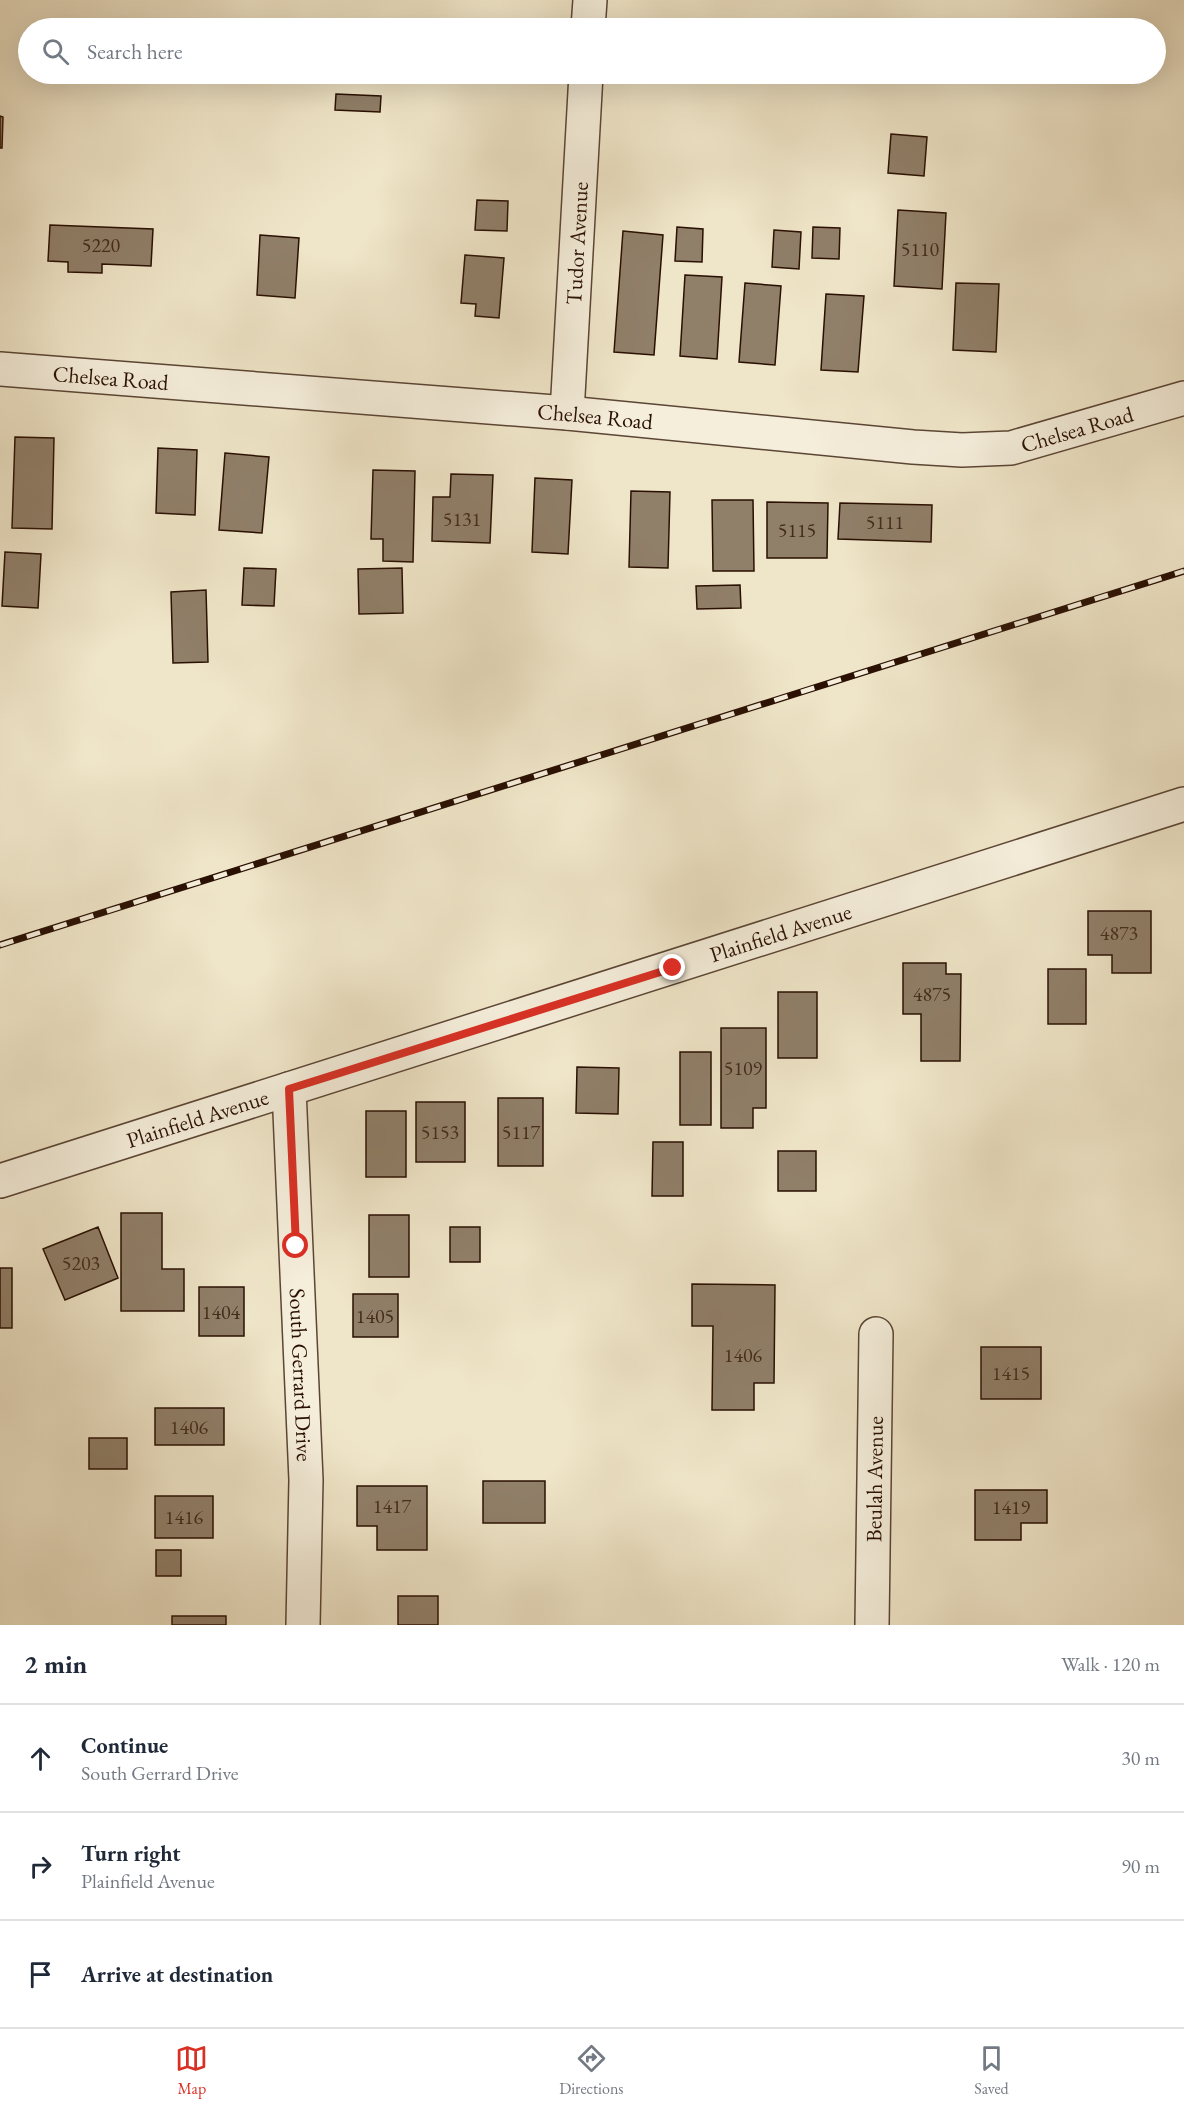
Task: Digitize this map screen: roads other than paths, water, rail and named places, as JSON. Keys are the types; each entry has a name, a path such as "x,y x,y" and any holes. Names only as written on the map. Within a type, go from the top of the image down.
{"street":[{"path":"589,18 590,0"},
{"name":"Tudor Avenue","path":"567,413 585,84"},
{"name":"Chelsea Road","path":"0,369 567,413 913,447 994,450 1029,443 1184,398"},
{"name":"Plainfield Avenue","path":"0,1181 1184,804"},
{"name":"South Gerrard Drive","path":"289,1089 306,1480 303,1625"},
{"name":"Beulah Avenue","path":"872,1625 876,1334"}],"railway":[{"path":"0,945 1184,571"}]}
